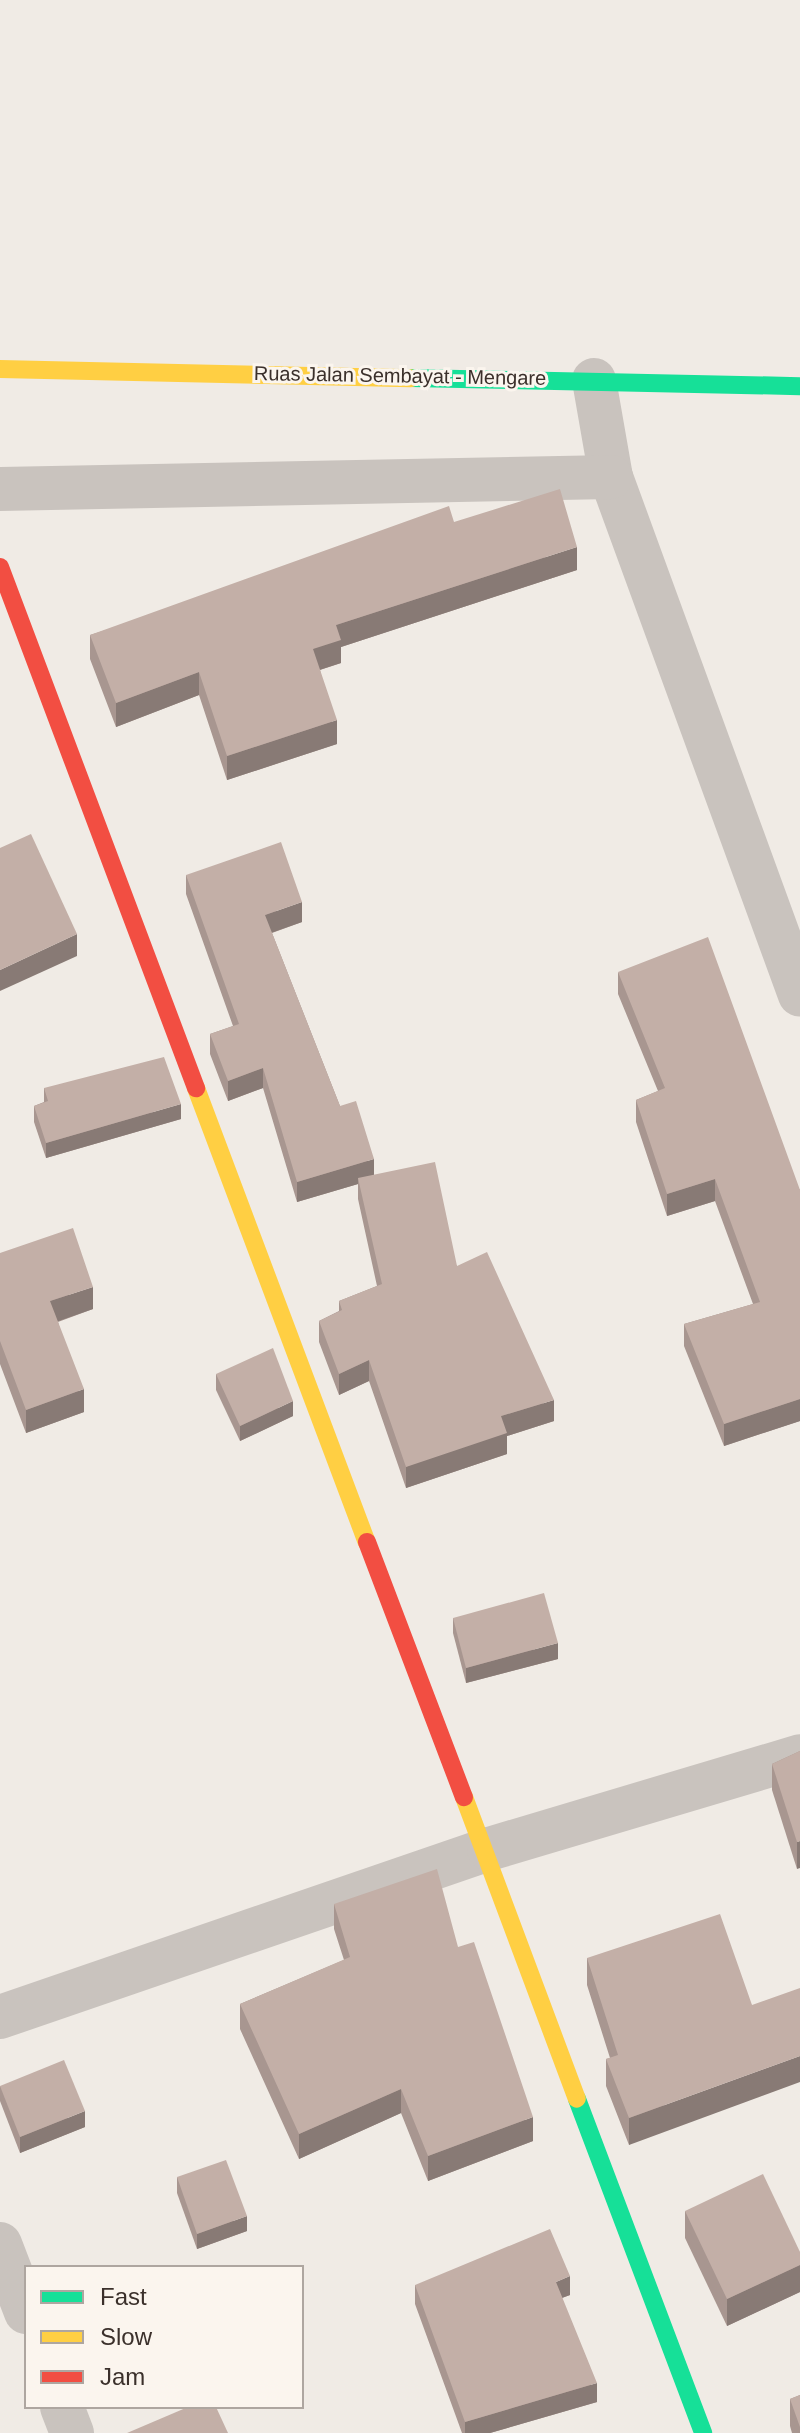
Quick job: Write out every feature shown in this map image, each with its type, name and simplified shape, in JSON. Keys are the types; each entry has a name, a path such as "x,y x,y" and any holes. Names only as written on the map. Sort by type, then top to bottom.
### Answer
{"street":[{"name":"Ruas Jalan Sembayat - Mengare","path":"0,369 796,382"},
{"path":"594,380 611,477 800,995"},
{"path":"0,489 611,477"},
{"path":"0,567 489,1849 703,2433"},
{"path":"0,2017 489,1849 800,1756"},
{"path":"0,2244 24,2307"},
{"path":"63,2409 72,2433"}],"building":[{"path":"560,489 577,547 336,625 341,640 313,649 337,720 227,756 199,672 116,703 90,635 449,506 454,522"},
{"path":"31,834 77,934 0,970 0,848"},
{"path":"281,842 302,902 265,915 340,1106 356,1101 374,1159 297,1182 263,1068 228,1081 210,1034 239,1024 186,875"},
{"path":"708,937 800,1190 800,1399 724,1424 684,1324 760,1302 715,1179 667,1194 636,1100 665,1088 618,972"},
{"path":"164,1057 181,1104 46,1143 34,1106 48,1101 44,1088"},
{"path":"435,1162 457,1266 487,1252 554,1400 501,1416 507,1433 406,1467 369,1360 339,1374 319,1321 342,1310 339,1301 382,1284 358,1178"},
{"path":"73,1228 93,1287 50,1301 84,1389 26,1410 0,1341 0,1253"},
{"path":"273,1348 293,1401 240,1426 216,1374"},
{"path":"544,1593 558,1643 466,1668 453,1618"},
{"path":"800,1751 800,1841 797,1842 772,1764"},
{"path":"437,1869 458,1947 474,1942 533,2117 428,2156 401,2089 299,2134 240,2004 350,1957 334,1904"},
{"path":"720,1914 752,2005 800,1988 800,2056 629,2118 606,2059 618,2055 587,1958"},
{"path":"64,2060 85,2111 20,2137 0,2086"},
{"path":"226,2160 247,2216 197,2234 177,2177"},
{"path":"763,2174 800,2252 800,2265 727,2299 685,2211"},
{"path":"550,2229 570,2276 556,2282 597,2383 465,2422 415,2285"},
{"path":"800,2395 800,2427 790,2399"},
{"path":"183,2409 217,2409 228,2433 127,2433"}],"traffic: fast":[{"path":"411,378 800,386"},
{"path":"577,2099 703,2433"}],"traffic: slow":[{"path":"0,369 411,378"},
{"path":"196,1088 367,1542"},
{"path":"464,1797 577,2099"}],"traffic: jam":[{"path":"0,567 196,1088"},
{"path":"367,1542 464,1797"}]}
